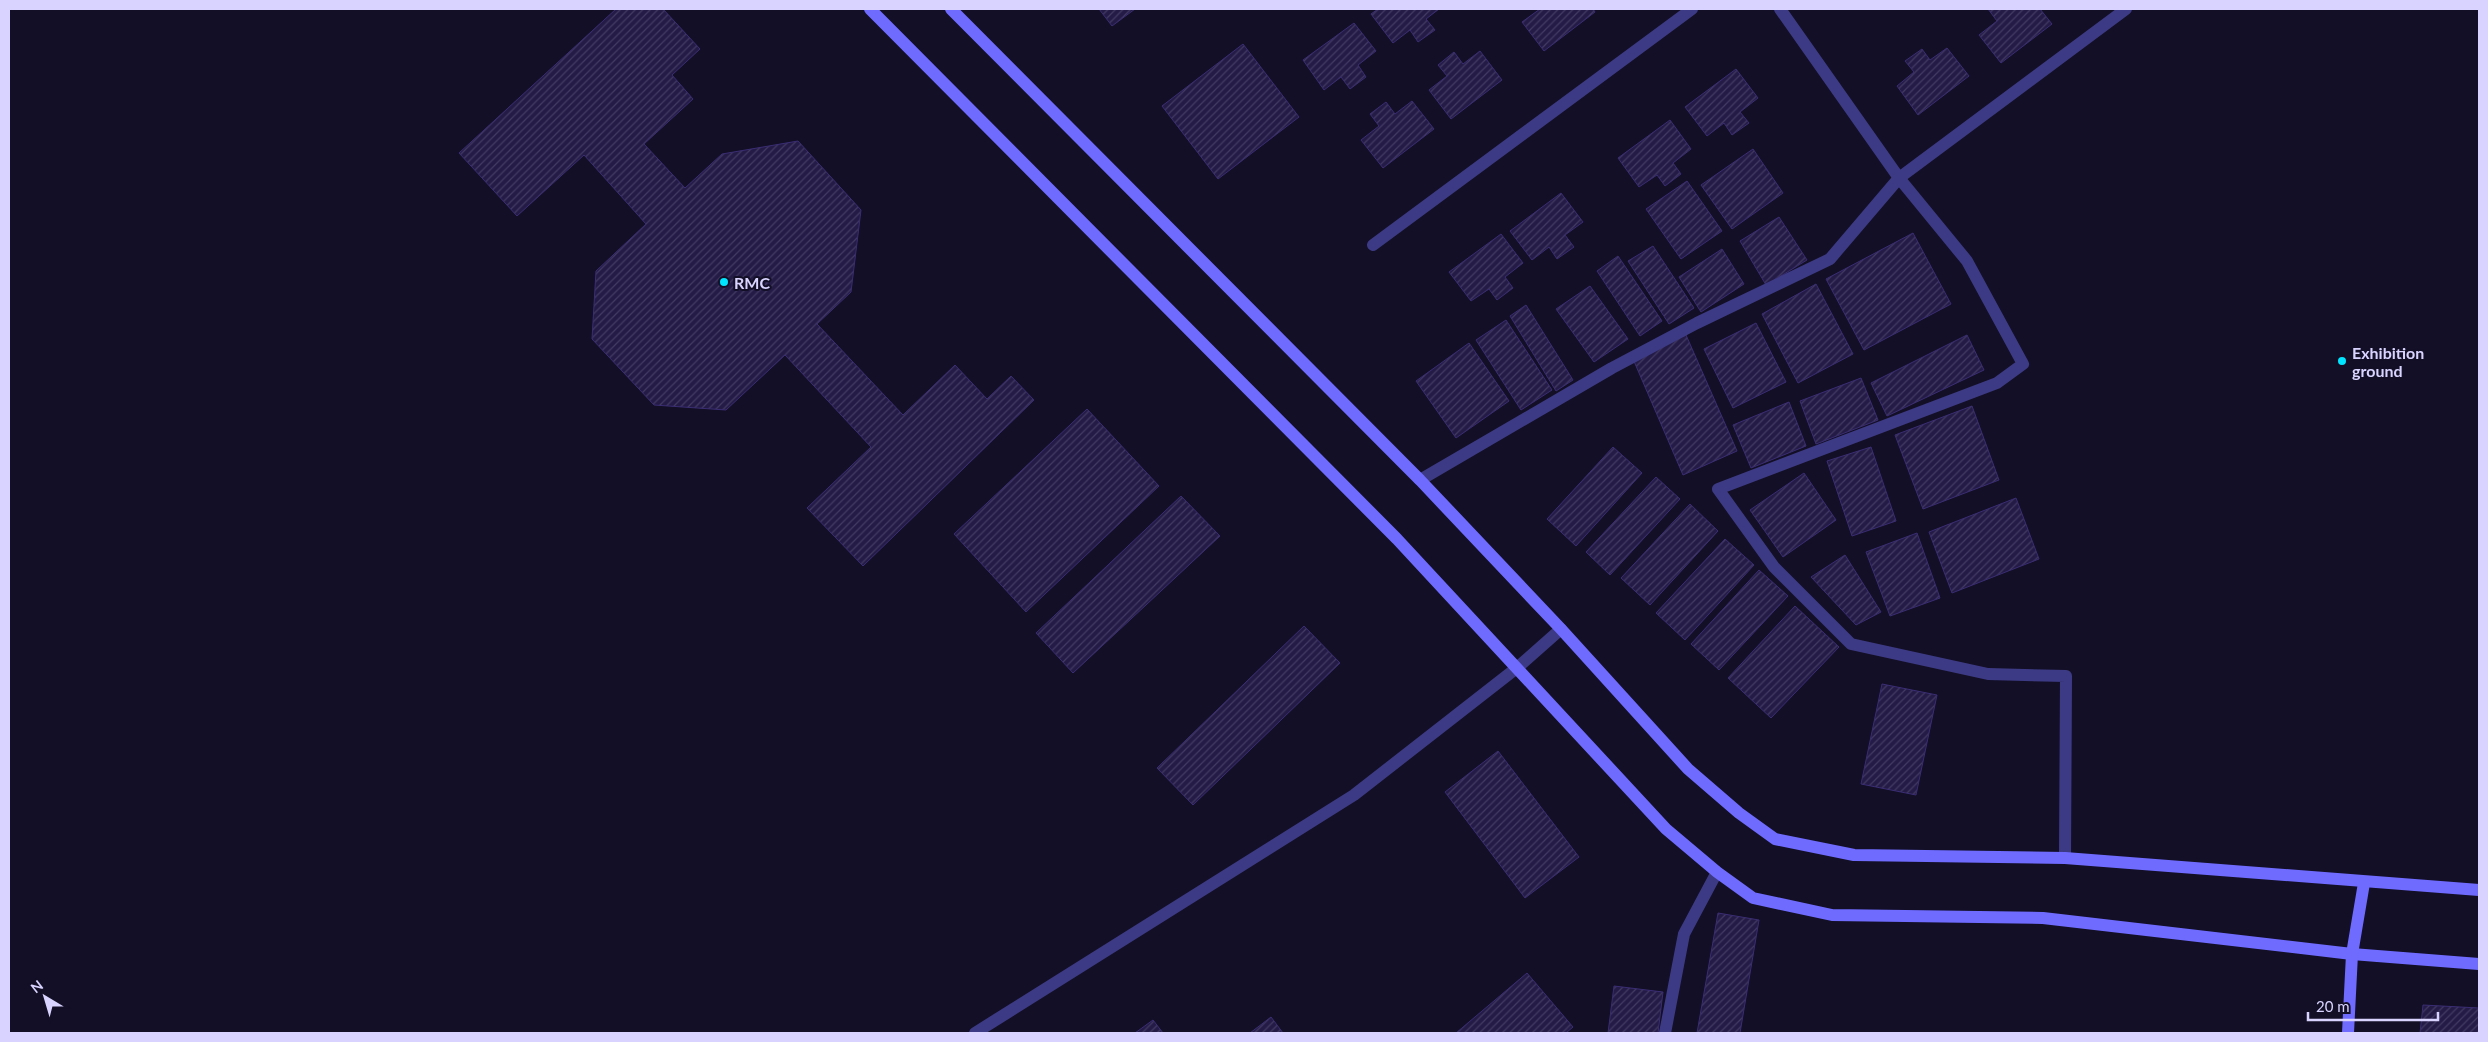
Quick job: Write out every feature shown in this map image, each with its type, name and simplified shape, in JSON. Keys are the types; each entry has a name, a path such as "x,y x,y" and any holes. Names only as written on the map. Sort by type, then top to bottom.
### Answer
{"main road":[{"path":"870,9 1398,539 1666,829 1717,872 1753,898 1832,915 2043,918 2352,954 2479,964"},
{"path":"951,9 1420,480 1561,629 1688,769 1739,813 1776,839 1854,856 2065,858 2364,883 2479,890"},
{"path":"2348,1033 2352,954 2364,883"}],"street":[{"path":"1373,245 1692,9"},
{"path":"1780,9 1900,178 1967,261 2023,364 1998,383 1718,489 1774,567 1851,644 1988,674 2066,676 2065,858"},
{"path":"1420,480 1612,368 1697,323 1830,259 1900,178 2126,9"},
{"path":"975,1033 1354,795 1518,667 1561,629"},
{"path":"1665,1033 1684,934 1717,872"}],"building":[{"name":"RMC","path":"616,9 663,9 700,49 672,75 693,99 644,144 685,188 722,154 798,141 861,210 851,292 817,324 903,415 955,365 987,399 1011,376 1034,400 863,566 807,508 871,447 785,355 726,410 654,405 592,339 596,271 646,224 584,155 517,216 459,153"},
{"path":"1099,9 1135,9 1112,26"},
{"path":"1378,9 1439,9 1426,19 1435,30 1418,42 1410,30 1393,43 1371,14"},
{"path":"1540,9 1593,9 1595,12 1544,51 1522,22"},
{"path":"1988,9 2040,9 2052,24 2001,63 1979,35 1997,21"},
{"path":"1354,23 1376,51 1358,65 1366,77 1350,89 1341,77 1324,90 1303,60"},
{"path":"1243,44 1299,117 1218,179 1162,106"},
{"path":"1947,48 1969,76 1918,115 1897,86 1914,72 1905,61 1922,49 1930,60"},
{"path":"1480,51 1502,80 1451,119 1429,90 1447,76 1438,65 1454,52 1463,64"},
{"path":"1736,69 1758,98 1740,112 1749,123 1732,135 1724,123 1707,136 1685,107"},
{"path":"1412,101 1434,129 1383,168 1361,140 1379,126 1370,114 1386,102 1395,114"},
{"path":"1670,120 1691,149 1673,163 1681,174 1665,186 1657,175 1639,187 1618,158"},
{"path":"1753,149 1783,193 1732,229 1701,185"},
{"path":"1687,181 1722,231 1681,259 1646,209"},
{"path":"1561,193 1583,222 1565,235 1574,247 1557,259 1549,247 1532,260 1510,231"},
{"path":"1779,217 1807,260 1766,285 1740,241"},
{"path":"1913,233 1951,304 1864,350 1826,279"},
{"path":"1501,234 1523,263 1505,277 1513,288 1497,300 1489,289 1471,301 1449,272"},
{"path":"1653,246 1694,308 1669,324 1628,261"},
{"path":"1722,249 1744,284 1701,312 1679,277"},
{"path":"1618,256 1662,321 1640,336 1597,271"},
{"path":"1816,284 1853,354 1798,383 1762,314"},
{"path":"1590,286 1628,339 1594,362 1556,309"},
{"path":"1526,305 1573,380 1556,391 1510,316"},
{"path":"1506,320 1552,390 1521,410 1476,340"},
{"path":"1756,323 1786,382 1733,408 1704,349"},
{"path":"1686,335 1737,451 1683,475 1633,359"},
{"path":"1967,335 1984,370 1887,416 1871,383"},
{"path":"1469,343 1509,401 1456,438 1416,381"},
{"path":"1861,378 1878,420 1816,444 1800,401"},
{"path":"1789,402 1806,446 1751,468 1733,425"},
{"path":"1972,406 1999,480 1923,509 1895,435"},
{"path":"1087,409 1159,486 1026,612 954,534"},
{"path":"1613,447 1642,473 1576,546 1547,519"},
{"path":"1871,447 1896,521 1852,536 1827,461"},
{"path":"1804,473 1836,520 1783,557 1750,510"},
{"path":"1656,477 1680,499 1610,575 1586,552"},
{"path":"1181,496 1220,536 1073,673 1036,633"},
{"path":"2016,498 2039,559 1952,593 1929,532"},
{"path":"1690,504 1718,531 1650,605 1621,578"},
{"path":"1917,533 1940,598 1890,616 1866,552"},
{"path":"1725,539 1754,565 1685,640 1656,613"},
{"path":"1845,555 1881,612 1856,625 1811,577"},
{"path":"1759,570 1788,596 1719,670 1691,644"},
{"path":"1795,606 1839,647 1771,718 1728,678"},
{"path":"1304,626 1340,663 1193,805 1157,768"},
{"path":"1882,684 1937,695 1916,795 1861,784"},
{"path":"1498,751 1579,857 1525,898 1445,792"},
{"path":"1718,913 1759,920 1740,1033 1697,1033"},
{"path":"1527,973 1573,1027 1566,1033 1456,1033"},
{"path":"1614,986 1663,992 1658,1033 1608,1033"},
{"path":"2423,1005 2479,1008 2479,1033 2420,1033"},
{"path":"1271,1017 1283,1033 1250,1033"},
{"path":"1153,1020 1163,1033 1135,1033"}],"place":[{"name":"RMC","path":"724,282"},
{"name":"Exhibition ground","path":"2342,361"}]}
